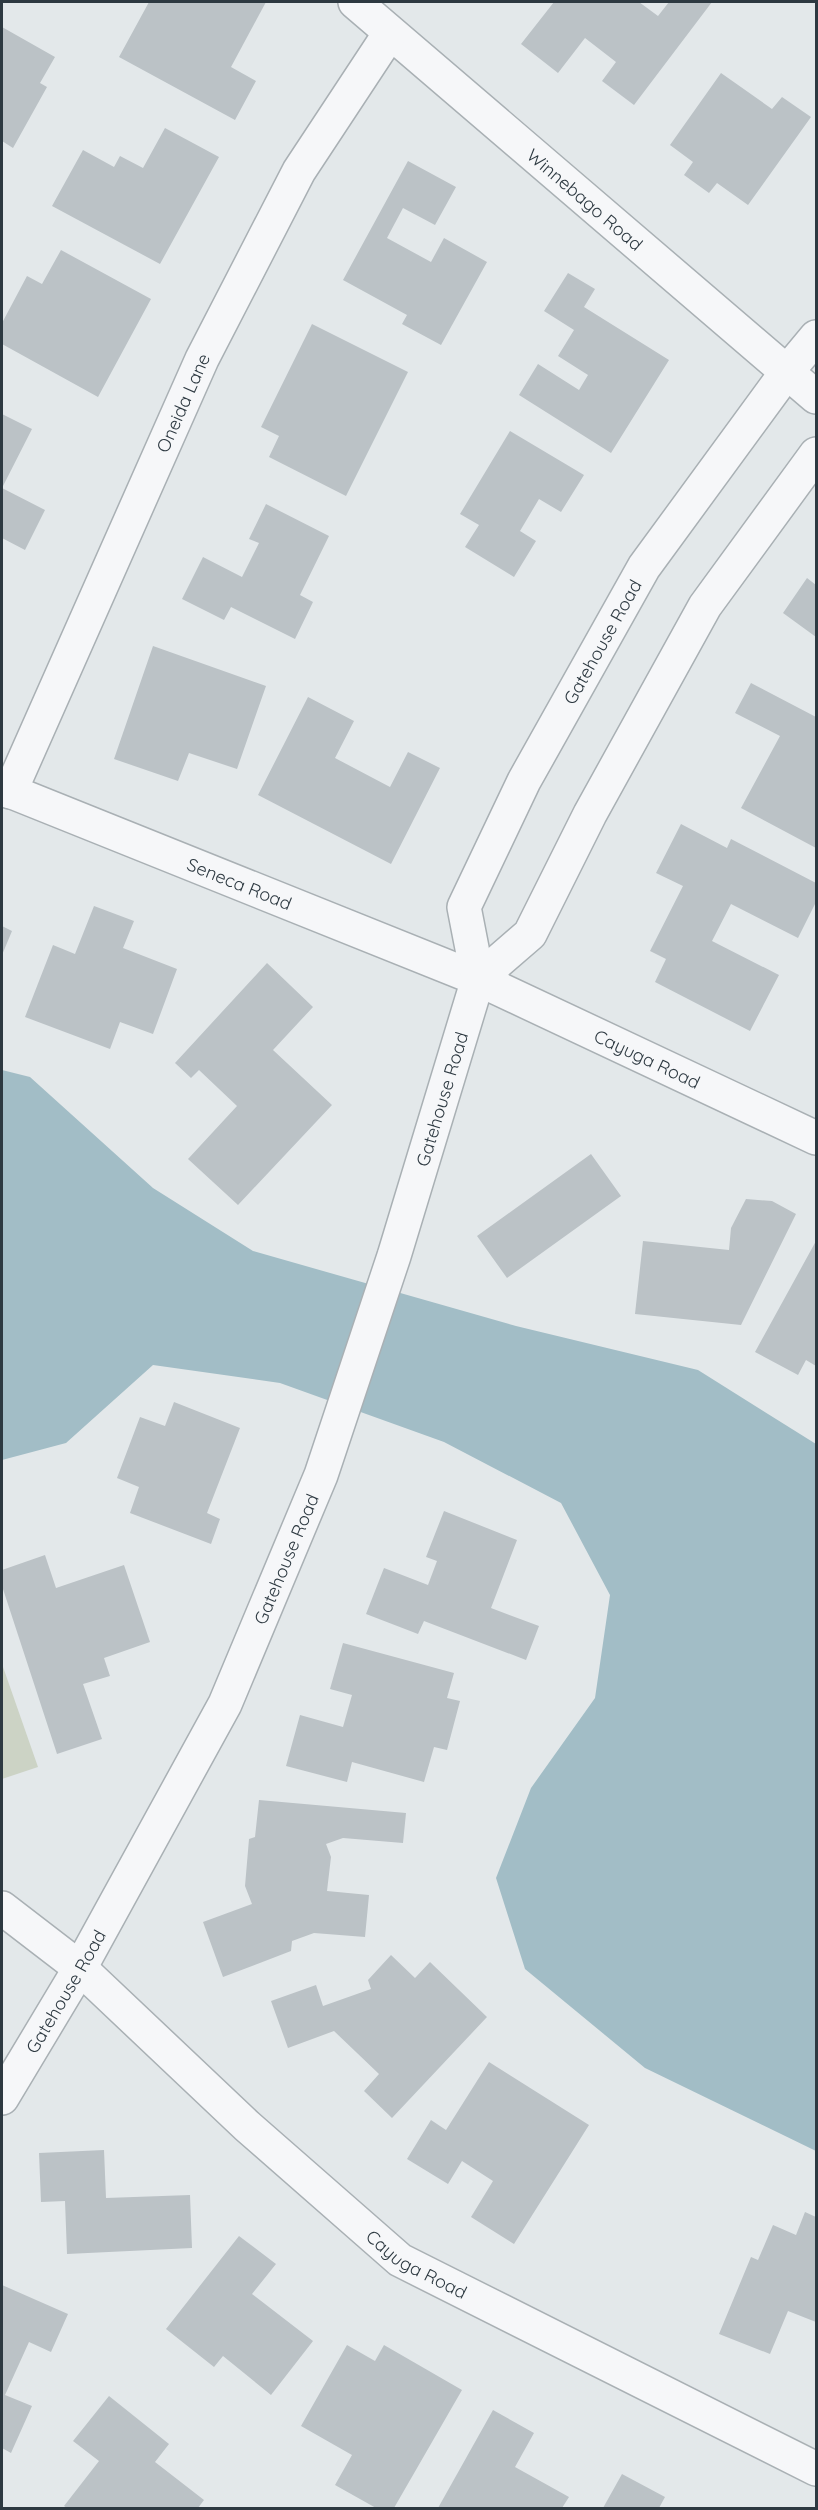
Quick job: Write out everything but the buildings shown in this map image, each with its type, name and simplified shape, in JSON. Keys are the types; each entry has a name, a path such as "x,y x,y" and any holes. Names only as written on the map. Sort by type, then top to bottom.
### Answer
{"street":[{"name":"Winnebago Road","path":"355,2 816,397"},
{"name":"Oneida Lane","path":"6,790 202,359 299,171 390,33"},
{"name":"Gatehouse Road","path":"2,2098 80,1968 225,1704 321,1475 394,1256 478,979 464,907 524,782 644,567 786,373 816,337"},
{"path":"478,979 530,934 590,814 705,606 816,454"},
{"name":"Seneca Road","path":"6,790 478,979"},
{"name":"Cayuga Road","path":"478,979 816,1138"},
{"path":"2,1908 80,1968"},
{"name":"Cayuga Road","path":"80,1968 247,2126 400,2260 816,2469"}],"shaded area":[{"path":"2,1664 38,1767 2,1779"}],"water":[{"path":"2,1070 30,1077 153,1188 253,1251 516,1326 698,1370 816,1444 816,2151 645,2068 525,1969 496,1878 531,1788 595,1698 610,1595 561,1503 444,1442 280,1383 153,1365 66,1443 2,1460"}]}
